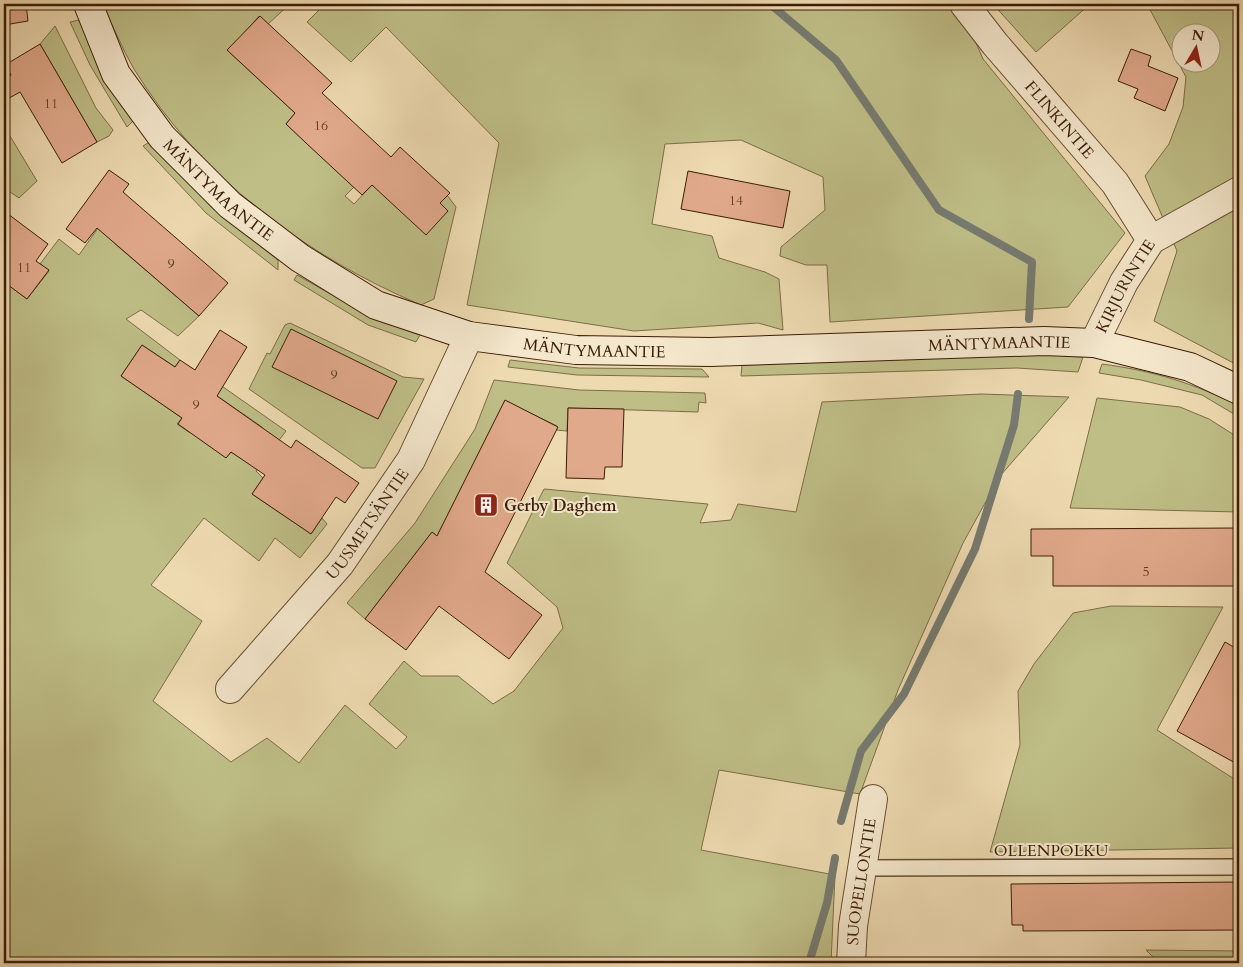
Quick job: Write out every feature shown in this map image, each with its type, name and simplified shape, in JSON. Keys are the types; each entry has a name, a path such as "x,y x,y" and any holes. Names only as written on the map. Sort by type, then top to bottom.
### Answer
{"street":[{"name":"MÄNTYMAANTIE","path":"88,4 116,74 162,137 230,206 300,258 376,305 470,336 576,350 710,352 1044,341 1094,343 1190,367 1239,390"},
{"name":"FLINKINTIE","path":"964,4 995,44 1115,182 1151,240"},
{"name":"KIRJURINTIE","path":"1094,343 1124,282 1151,240 1239,191"},
{"name":"UUSMETSÄNTIE","path":"230,689 340,564 398,480 411,460 470,336"},
{"name":"SUOPELLONTIE","path":"851,963 853,926 873,799"}],"lane":[{"name":"OLLENPOLKU","path":"862,868 1239,867"}],"shaded area":[{"path":"102,4 290,4 268,24 259,16 228,51 295,113 286,124 354,187 345,196 354,204 372,185 448,211 440,203 447,195 456,207 434,299 421,305 378,285 336,262 296,237 223,178 191,145 161,108 134,69"},
{"path":"325,4 959,4 983,59 1125,233 1068,307 830,322 827,265 806,265 780,256 781,247 825,210 823,177 741,140 665,144 652,224 712,236 719,258 765,272 779,279 783,330 758,323 634,331 467,305 499,143 386,27 351,62 307,22"},
{"path":"993,4 1090,4 1036,52"},
{"path":"1147,4 1239,4 1239,366 1154,321 1177,251 1145,176 1169,144 1183,107 1186,77 1183,72 1220,72 1220,22 1170,22 1170,47"},
{"path":"79,20 107,78 133,114 133,121 127,127 90,65 70,22"},
{"path":"55,26 96,108 113,130 109,136 97,142 40,44"},
{"path":"4,126 37,181 19,198 4,188"},
{"path":"148,143 158,145 211,207 278,260 278,270 206,213 143,146"},
{"path":"122,194 143,210 114,243 199,316 178,336 141,310 126,319 180,360 175,367 142,345 121,376 182,418 177,424 190,433 195,427 226,458 231,452 241,458 262,427 210,391 216,382 286,431 256,471 263,478 252,494 311,534 322,518 327,524 300,558 275,538 259,561 204,518 151,585 202,621 153,701 231,762 267,738 299,763 345,705 396,749 407,737 369,704 404,661 421,676 458,676 493,704 514,691 563,628 557,607 507,563 544,489 708,504 700,523 731,520 738,504 796,512 822,402 981,394 1069,397 1000,476 963,543 898,690 860,794 719,770 701,850 835,875 831,963 4,963 4,282 27,299 49,271 40,264 59,239 79,255"},
{"path":"297,275 373,318 420,335 416,342 368,325 294,280"},
{"path":"290,323 403,377 424,379 375,468 362,468 249,389 267,353 270,354 285,325"},
{"path":"1019,353 1083,357 1078,372 1017,368 741,376 742,365"},
{"path":"510,360 579,368 702,369 709,377 577,375 508,367"},
{"path":"1102,364 1139,370 1189,384 1239,406 1239,417 1202,395 1141,380 1099,373"},
{"path":"494,380 579,390 705,393 706,403 699,402 698,412 568,408 567,431 556,430 557,426 505,401 437,536 432,532 365,619 347,603 415,523 475,429"},
{"path":"1097,398 1180,407 1209,419 1239,438 1239,512 1070,508"},
{"path":"1111,606 1223,607 1157,730 1239,782 1239,848 990,852 1020,745 1018,691 1034,664 1073,613"},
{"path":"1146,950 1239,951 1239,963 1159,963"}],"building":[{"path":"4,4 26,4 28,21 4,25"},
{"path":"260,16 332,83 322,93 391,157 400,147 450,193 440,203 448,211 426,235 372,185 362,195 306,143 286,124 295,113 227,50"},
{"path":"40,44 97,142 62,163 20,92 4,101 4,80 11,75 5,65"},
{"path":"1131,49 1151,56 1148,66 1178,78 1165,111 1134,98 1138,89 1118,81"},
{"path":"109,170 129,184 123,192 228,283 199,316 97,228 85,243 66,229"},
{"path":"688,171 790,191 783,228 681,209"},
{"path":"4,211 48,244 36,261 49,270 27,299 4,282"},
{"path":"291,329 397,381 378,419 272,367"},
{"path":"220,330 247,347 217,396 291,448 296,440 359,483 345,503 336,497 311,534 252,494 265,475 231,452 226,458 178,424 182,418 121,376 142,345 175,367 180,360 195,370"},
{"name":"Gerby Daghem","path":"505,400 558,427 485,572 542,615 509,659 439,606 406,650 365,619 432,532 437,536"},
{"path":"568,408 624,409 622,467 605,467 604,479 566,478"},
{"path":"1239,528 1239,586 1053,586 1053,556 1031,556 1031,529"},
{"path":"1225,642 1239,650 1239,765 1177,731"},
{"path":"1239,882 1239,930 1023,931 1023,925 1012,925 1011,884"}],"waterway":[{"path":"770,4 836,60 939,210 1032,262 1029,319"},
{"path":"841,821 861,751 904,694 975,549 1014,425 1018,394"},
{"path":"809,963 827,903 835,858"}],"place":[{"name":"Gerby Daghem","path":"486,505"}]}
